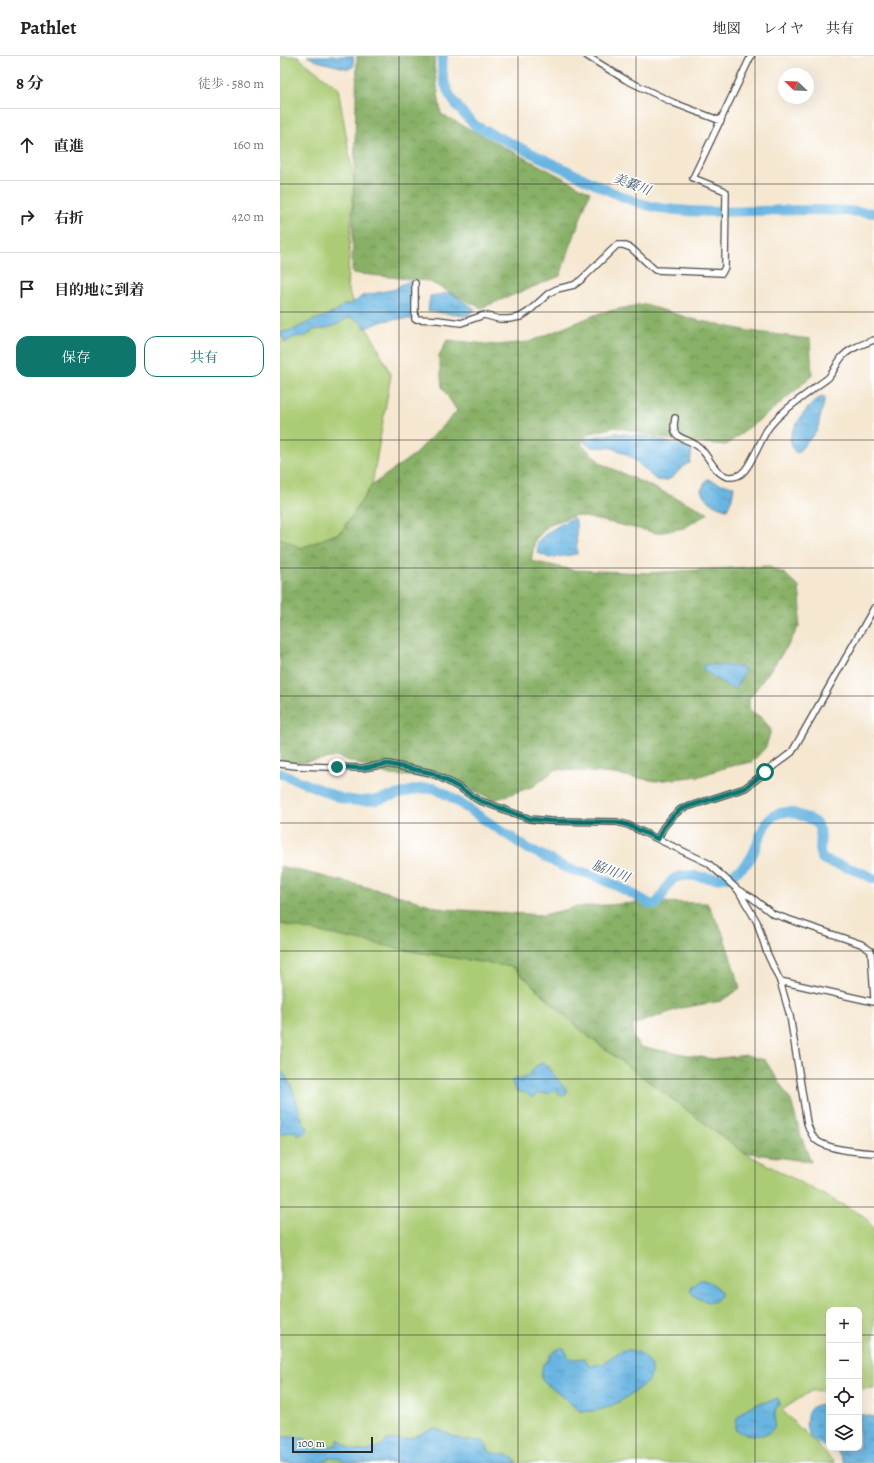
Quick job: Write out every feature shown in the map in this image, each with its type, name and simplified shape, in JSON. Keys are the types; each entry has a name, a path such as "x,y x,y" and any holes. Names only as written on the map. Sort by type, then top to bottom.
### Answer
{"street":[{"path":"587,56 626,80 674,103 721,121"},
{"path":"415,283 415,319 461,323 484,315 499,319 520,317 528,312 549,293 574,284 580,280 617,245 623,245 631,248 655,270 722,273 725,266 726,192 693,178 751,56"},
{"path":"675,418 673,428 674,433 680,438 696,445 704,451 716,469 723,474 728,477 737,476 744,472 774,420 829,377 842,357 858,346 874,340"},
{"path":"658,839 663,828 681,809 745,788 792,752 874,608"},
{"path":"280,764 296,766 362,768 388,764 432,773 460,788 478,800 530,819 550,821 617,822 628,825 698,858 738,890 751,897 773,914 861,944 871,951 874,998"},
{"path":"738,890 757,922 767,953 780,981 790,1016 807,1123 810,1132 816,1140 830,1147 874,1153"},
{"path":"780,981 874,1002"}],"green space":[{"path":"280,56 299,56 300,59 338,88 354,181 347,287 356,311 375,342 391,375 372,485 341,532 301,549 280,538"},
{"path":"357,56 436,56 434,65 441,114 590,192 560,276 481,308 428,281 352,273"},
{"path":"643,304 692,319 749,331 810,339 812,376 771,411 726,445 672,440 615,427 588,434 581,444 602,464 709,513 684,528 657,533 576,515 550,524 535,540 531,561 574,570 647,573 767,566 785,574 799,587 801,609 799,626 787,647 749,699 749,709 763,719 771,730 766,747 752,762 727,767 700,776 656,781 614,774 556,769 534,786 494,800 447,778 390,775 338,757 296,763 280,761 280,538 301,548 341,532 372,485 415,454 457,411 442,387 439,356 447,340 496,345 529,342 600,313"},
{"path":"280,866 387,892 444,909 543,915 577,907 649,902 707,903 722,931 740,988 721,1001 681,1008 633,1025 633,1037 640,1047 713,1059 746,1055 765,1060 791,1101 801,1136 811,1162 743,1152 585,1034 513,967 416,952 280,924"},
{"path":"280,923 416,952 513,967 585,1034 743,1152 864,1216 874,1229 874,1388 862,1389 862,1307 826,1307 826,1390 811,1391 782,1410 835,1463 280,1463"}],"water":[{"path":"307,56 353,56 354,66 349,69 317,61"},
{"path":"411,281 413,282 413,319 383,321 366,328 364,327 363,323 352,318 347,318 331,327 313,330 307,336 294,337 285,343 281,332 293,330 311,321 336,312 343,305 351,304 352,301 355,302 362,296 396,289 400,285"},
{"path":"451,293 475,309 474,311 466,316 428,311 430,296"},
{"path":"823,397 825,398 817,431 797,453 794,451 791,442 793,431 809,407"},
{"path":"616,433 649,437 690,448 692,450 690,463 682,467 673,477 663,481 656,480 637,462 627,455 611,448 592,447 585,443 585,440 588,438"},
{"path":"707,479 721,484 734,486 732,498 727,509 719,507 711,502 703,494 701,490"},
{"path":"572,518 576,521 577,554 550,558 538,553 538,544 540,539 548,532"},
{"path":"706,664 743,667 745,670 735,689 729,687 703,670 703,666"},
{"path":"544,1063 567,1091 565,1095 562,1096 554,1089 550,1093 537,1094 531,1098 526,1093 516,1091 512,1080 516,1077 525,1077 537,1065"},
{"path":"280,1071 284,1074 291,1085 304,1125 308,1127 304,1133 300,1135 297,1135 293,1131 280,1135"},
{"path":"700,1280 714,1285 721,1292 721,1296 713,1302 705,1301 696,1297 691,1292 691,1287"},
{"path":"560,1348 564,1348 569,1358 584,1358 589,1366 603,1364 620,1352 632,1350 642,1354 649,1362 651,1367 650,1378 645,1384 626,1398 612,1406 597,1410 580,1411 544,1382 541,1377 543,1364 548,1360 551,1354"},
{"path":"778,1398 779,1405 776,1408 775,1413 775,1425 771,1431 767,1434 756,1435 736,1431 737,1419 744,1410 760,1403 769,1402"},
{"path":"826,1404 826,1447 821,1445 810,1436 806,1422 810,1409"},
{"path":"862,1415 874,1417 874,1463 844,1463 837,1451 862,1451"},
{"path":"436,1429 463,1440 484,1441 489,1451 492,1453 505,1454 513,1458 517,1463 347,1463 331,1457 320,1463 280,1463 280,1436 303,1438 311,1443 316,1449 332,1446 338,1443 338,1439 351,1448 366,1451 381,1446 386,1440 409,1439"}],"waterway":[{"name":"美嚢川","path":"443,56 443,77 450,95 461,111 476,126 605,189 632,200 646,205 672,210 721,212 816,210 874,213"},
{"name":"脇川川","path":"280,773 343,799 358,801 377,800 418,789 434,788 449,796 530,850 566,868 586,873 603,880 650,904 655,905 669,883 675,878 689,876 718,879 725,878 737,872 750,859 768,821 779,813 784,812 791,812 800,815 812,820 817,825 820,831 820,850 823,859 874,879"}],"route":[{"path":"337,767 362,768 388,764 432,773 460,788 478,800 530,819 550,821 617,822 628,825 658,839 663,828 681,809 745,788 765,772"}]}
